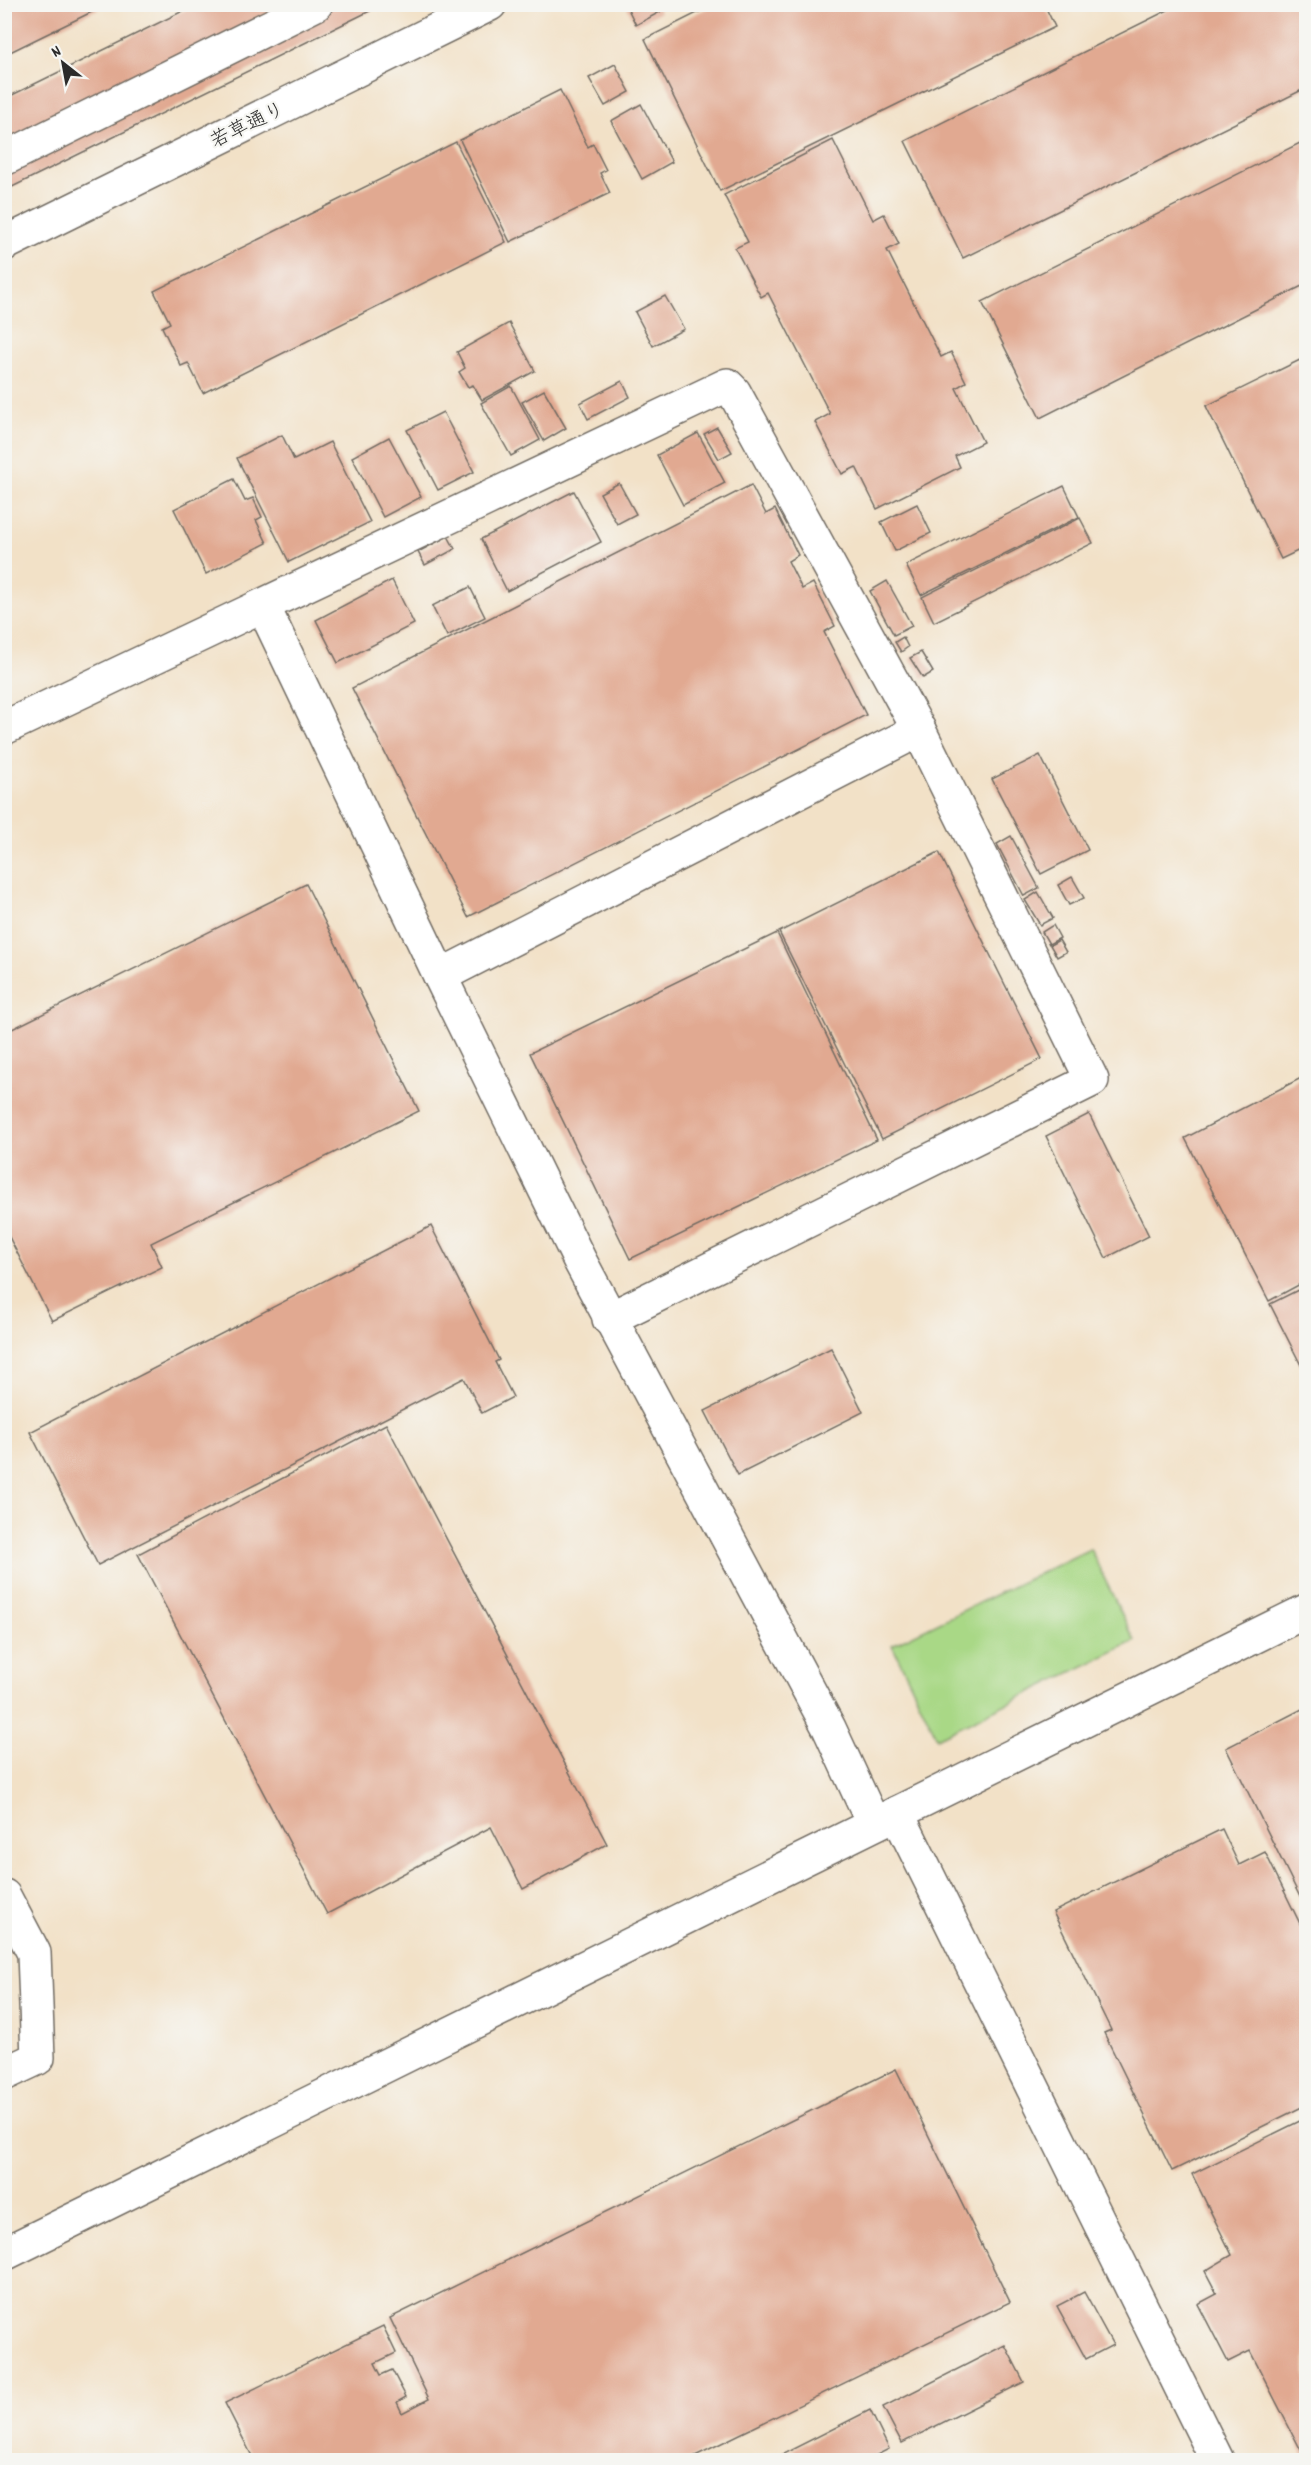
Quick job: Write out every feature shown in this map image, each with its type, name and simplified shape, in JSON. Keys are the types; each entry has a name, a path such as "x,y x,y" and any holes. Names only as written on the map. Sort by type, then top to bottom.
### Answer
{"street":[{"path":"4,159 316,4"},
{"name":"若草通り","path":"4,244 490,4"},
{"path":"4,728 727,385 734,392 919,729 1092,1080 609,1319"},
{"path":"263,606 440,976 609,1319 829,1728 885,1818 1218,2460"},
{"path":"440,976 919,729"},
{"path":"4,2254 1306,1611"},
{"path":"4,1896 34,1953 38,2058 4,2074"}],"green space":[{"path":"1090,1549 1135,1641 937,1738 892,1645"}],"building":[{"path":"4,4 108,4 4,55"},
{"path":"197,4 384,4 4,191 4,99"},
{"path":"631,4 656,4 660,12 636,25 627,7"},
{"path":"715,4 1044,4 1055,27 720,191 645,39"},
{"path":"1180,4 1306,4 1306,88 963,258 905,141"},
{"path":"615,64 630,92 605,106 589,78"},
{"path":"560,90 588,147 593,144 606,170 600,173 610,193 510,242 460,140"},
{"path":"641,104 672,162 642,179 611,121"},
{"path":"833,140 873,220 884,214 899,244 887,250 941,357 951,352 966,382 956,388 983,442 955,456 960,467 877,509 856,467 842,474 815,422 830,414 768,293 761,297 735,248 748,242 724,195"},
{"path":"1306,140 1306,284 1040,418 982,302"},
{"path":"456,142 506,242 203,393 188,363 181,366 162,327 170,323 154,291"},
{"path":"665,296 684,329 653,346 635,312"},
{"path":"509,323 535,371 482,400 473,385 468,387 459,372 465,368 457,352"},
{"path":"1306,357 1306,547 1281,559 1206,406"},
{"path":"622,381 630,397 588,419 580,403"},
{"path":"511,386 540,440 511,456 481,403"},
{"path":"544,390 566,428 544,441 522,402"},
{"path":"443,412 474,472 438,490 407,430"},
{"path":"717,427 732,452 719,459 704,434"},
{"path":"698,433 725,483 683,505 657,455"},
{"path":"282,435 294,460 330,442 370,522 289,562 237,458"},
{"path":"389,437 421,497 383,517 352,457"},
{"path":"234,479 245,501 253,498 262,517 256,520 267,543 206,574 174,509"},
{"path":"619,483 636,514 617,524 600,493"},
{"path":"751,485 766,514 775,509 798,555 788,561 802,589 813,583 835,626 824,632 866,715 468,917 352,688"},
{"path":"1064,486 1079,517 921,595 906,565"},
{"path":"574,491 601,542 507,591 481,539"},
{"path":"917,504 931,533 895,551 881,522"},
{"path":"1080,518 1093,543 934,622 922,597"},
{"path":"448,536 455,549 425,565 418,552"},
{"path":"392,580 414,624 338,663 316,620"},
{"path":"887,581 912,626 894,635 870,591"},
{"path":"470,587 485,617 447,636 432,606"},
{"path":"903,637 908,647 901,652 895,642"},
{"path":"921,652 933,672 923,678 910,658"},
{"path":"1040,755 1088,850 1041,874 992,779"},
{"path":"1011,836 1039,888 1024,896 997,844"},
{"path":"939,852 1042,1059 882,1139 779,932"},
{"path":"1072,877 1084,898 1069,905 1058,885"},
{"path":"306,884 419,1111 151,1243 162,1267 52,1321 4,1227 4,1033"},
{"path":"1038,892 1053,918 1040,925 1025,900"},
{"path":"1053,925 1060,938 1049,944 1042,932"},
{"path":"777,933 877,1140 630,1259 530,1053"},
{"path":"1059,940 1066,952 1057,957 1050,945"},
{"path":"1305,1076 1306,1281 1269,1301 1185,1138"},
{"path":"1089,1114 1149,1236 1106,1258 1046,1136"},
{"path":"431,1226 499,1360 495,1362 513,1397 482,1413 464,1378 98,1565 30,1432"},
{"path":"1306,1286 1306,1375 1270,1304"},
{"path":"831,1348 863,1412 738,1475 705,1411"},
{"path":"386,1424 607,1844 523,1889 491,1827 327,1914 138,1554"},
{"path":"1306,1707 1306,1909 1226,1748"},
{"path":"1222,1829 1239,1865 1265,1852 1306,1936 1306,2105 1172,2171 1104,2033 1111,2030 1053,1912"},
{"path":"896,2069 1010,2302 687,2460 254,2460 225,2403 383,2326 396,2353 375,2363 381,2375 392,2370 406,2397 397,2402 402,2413 429,2399 390,2318"},
{"path":"1306,2118 1306,2460 1250,2351 1228,2362 1198,2304 1217,2294 1205,2271 1232,2255 1192,2174"},
{"path":"1084,2292 1113,2345 1086,2359 1057,2306"},
{"path":"1005,2345 1024,2382 902,2443 883,2407"},
{"path":"870,2410 889,2449 867,2460 786,2460 783,2454"}]}
